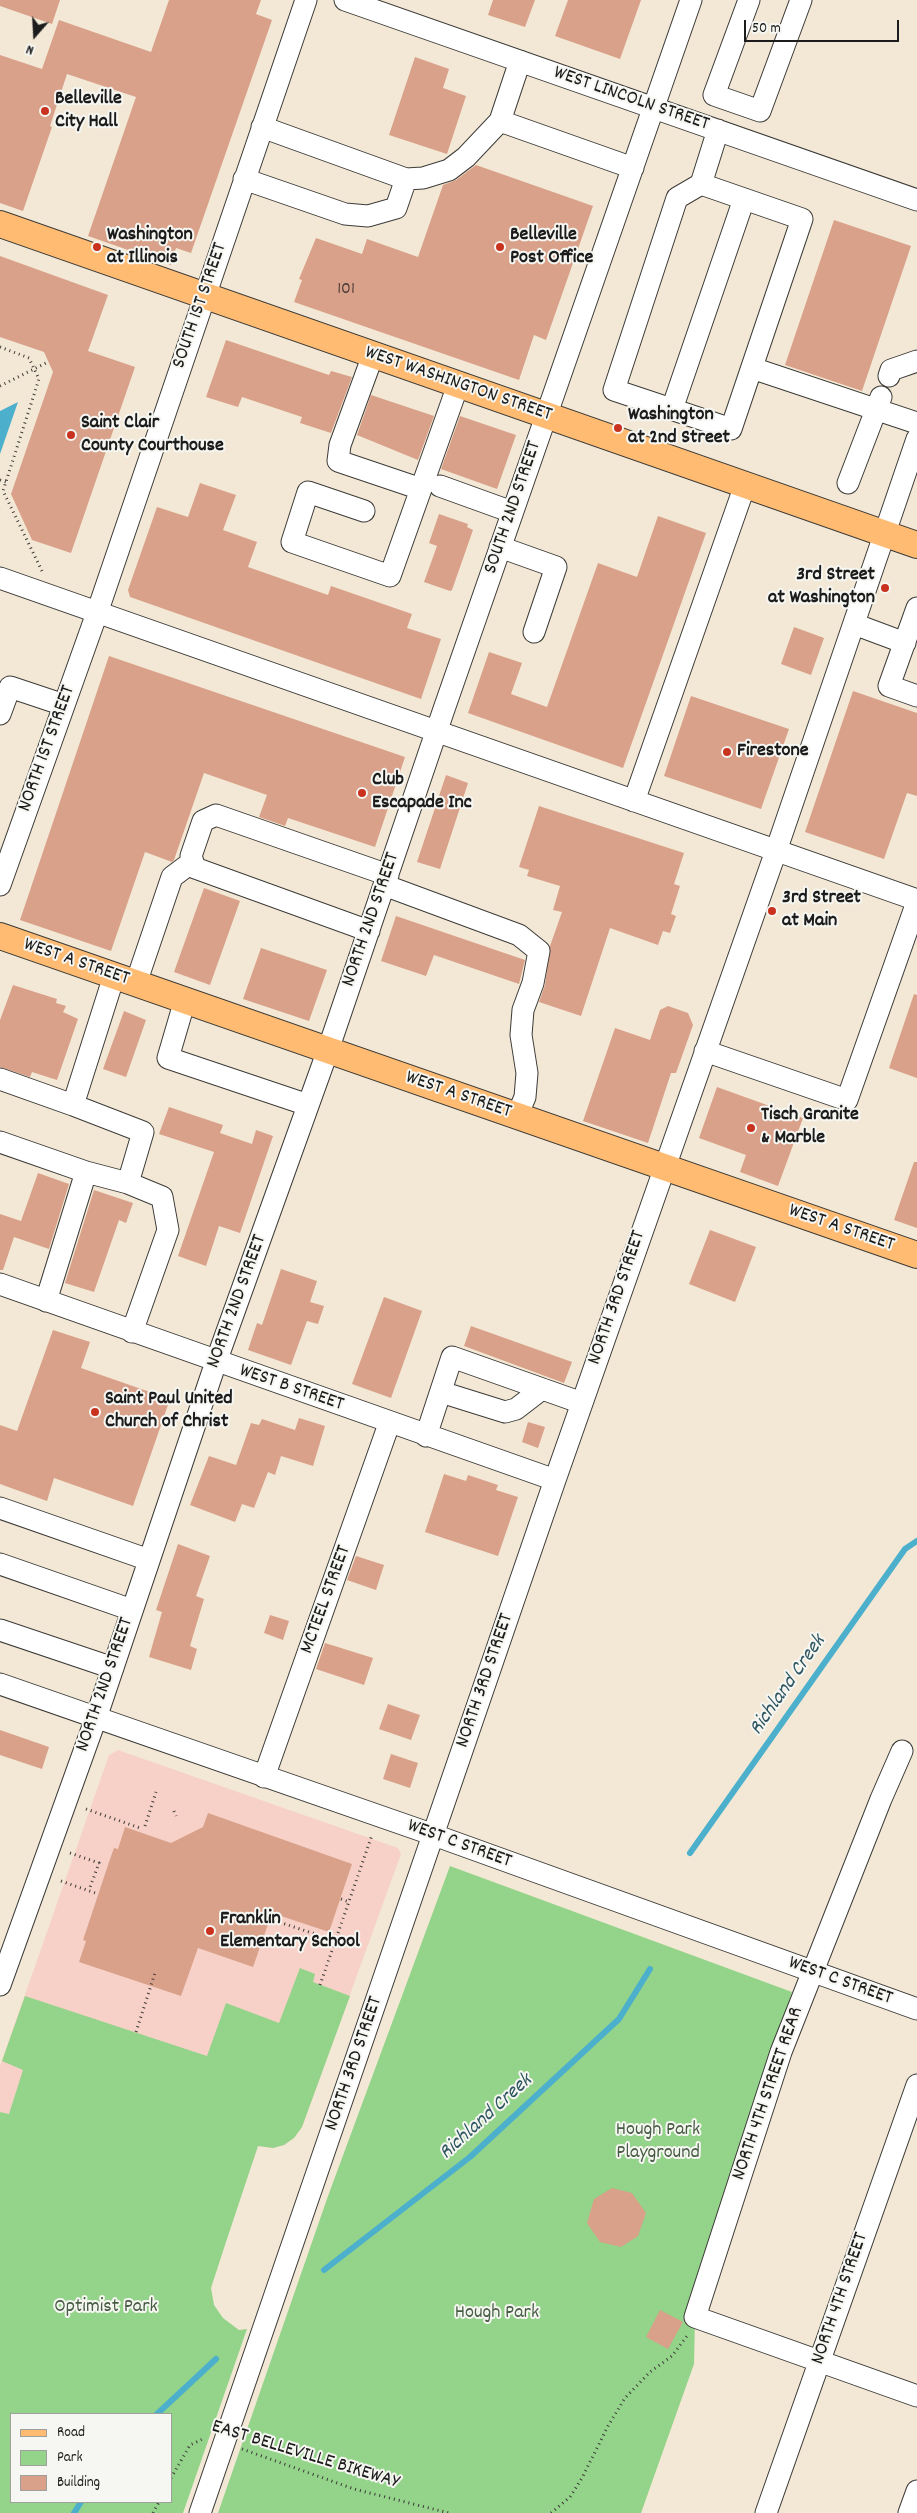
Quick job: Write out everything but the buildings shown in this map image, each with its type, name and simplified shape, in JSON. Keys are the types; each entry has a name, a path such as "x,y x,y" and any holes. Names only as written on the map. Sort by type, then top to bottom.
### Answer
{"main road":[{"name":"WEST WASHINGTON STREET","path":"0,224 917,545"},
{"name":"WEST A STREET","path":"0,936 917,1255"}],"street":[{"name":"SOUTH 1ST STREET","path":"97,613 306,0"},
{"name":"WEST LINCOLN STREET","path":"345,0 917,200"},
{"name":"SOUTH 2ND STREET","path":"436,732 691,0"},
{"path":"749,0 714,95 760,111 801,0"},
{"path":"262,126 406,179 423,178 449,170 466,157 500,122 520,61"},
{"path":"701,184 802,219 731,429 614,390 677,198 701,184 736,103"},
{"path":"500,122 633,168"},
{"path":"244,178 345,214 368,216 396,208 406,179"},
{"path":"672,409 744,200"},
{"path":"373,355 340,446 338,460 512,512"},
{"path":"889,376 891,370 917,361"},
{"path":"752,368 879,403 917,423"},
{"path":"364,511 308,492 292,542 390,576 431,488 458,385"},
{"path":"848,484 879,403"},
{"name":"NORTH 3RD STREET","path":"200,2513 555,1480 776,850 884,534 911,477 917,439"},
{"path":"634,801 745,485"},
{"path":"500,547 556,567 534,632"},
{"path":"0,578 917,901 846,1100 705,1051"},
{"path":"917,608 889,686 917,696"},
{"name":"NORTH 1ST STREET","path":"0,885 97,613"},
{"path":"854,624 905,642"},
{"path":"0,714 10,687 64,705"},
{"name":"NORTH 2ND STREET","path":"0,1985 96,1718 216,1362 328,1050 436,732"},
{"path":"368,931 195,868 191,856 202,821 216,815 386,880 519,935 539,951 533,983 523,1010 521,1035 527,1072 525,1097 517,1116"},
{"path":"74,1105 125,979 172,877 176,872 192,862"},
{"path":"185,1000 168,1058 308,1105"},
{"path":"0,1080 74,1105 143,1132 128,1183"},
{"path":"0,1142 86,1172 128,1183 162,1197 168,1230 132,1332"},
{"path":"46,1301 86,1172"},
{"name":"WEST B STREET","path":"0,1284 389,1424 555,1480"},
{"path":"426,1436 452,1357 582,1403"},
{"path":"440,1392 505,1412 516,1409 542,1389"},
{"name":"MCTEEL STREET","path":"264,1777 389,1424"},
{"path":"0,1508 149,1560"},
{"path":"0,1564 132,1610"},
{"path":"0,1630 112,1668"},
{"name":"WEST C STREET","path":"0,1684 434,1835 917,2009"},
{"name":"NORTH 4TH STREET REAR","path":"695,2317 781,2052 874,1817 902,1752"},
{"name":"NORTH 4TH STREET","path":"766,2513 917,2085"},
{"path":"695,2317 917,2396"},
{"path":"909,2513 917,2491"}],"path":[{"path":"0,347 30,358 39,379 3,491 42,571"},
{"path":"0,386 48,362"},
{"path":"0,480 6,482"},
{"path":"144,1826 156,1792"},
{"path":"86,1809 140,1828"},
{"path":"174,1811 176,1816"},
{"path":"320,1985 373,1834"},
{"path":"70,1853 99,1863 89,1890"},
{"path":"61,1881 98,1894"},
{"path":"341,1899 349,1902"},
{"path":"270,1918 336,1941"},
{"path":"136,2032 155,1974"},
{"path":"551,2513 570,2497 625,2398 644,2378 680,2347 695,2317"},
{"name":"EAST BELLEVILLE BIKEWAY","path":"172,2476 184,2454 196,2441 206,2437 354,2489 449,2513"}],"shaded area":[{"name":"Franklin Elementary School","path":"118,1750 398,1848 401,1854 302,2127 294,2138 284,2145 273,2148 258,2146 253,2162 98,2142 0,2112 0,2066 109,1755"}],"green space":[{"name":"Hough Park","path":"450,1866 792,1992 695,2317 694,2364 641,2513 218,2513 328,2196"},
{"name":"Optimist Park","path":"300,1968 315,1974 313,1982 350,1996 302,2127 294,2138 284,2145 273,2148 258,2146 211,2288 214,2305 223,2318 239,2330 247,2329 183,2513 0,2513 0,2112 9,2114 23,2070 2,2061 25,1996 207,2056 226,2003 279,2023"}],"water":[{"path":"18,402 0,454 0,411"}],"waterway":[{"name":"Richland Creek","path":"690,1853 905,1549 917,1541"},
{"name":"Richland Creek","path":"324,2270 470,2157 619,2019 650,1969"},
{"name":"Richland Creek","path":"158,2413 216,2359"},
{"name":"Richland Creek","path":"74,2513 80,2503"}],"place":[{"name":"Belleville City Hall","path":"45,111"},
{"name":"Washington at Illinois","path":"97,247"},
{"name":"Belleville Post Office","path":"500,247"},
{"name":"Washington at 2nd Street","path":"618,428"},
{"name":"Saint Clair County Courthouse","path":"71,435"},
{"name":"3rd Street at Washington","path":"885,588"},
{"name":"Firestone","path":"727,752"},
{"name":"Club Escapade Inc","path":"362,793"},
{"name":"3rd Street at Main","path":"772,911"},
{"name":"Tisch Granite & Marble","path":"751,1128"},
{"name":"Saint Paul United Church of Christ","path":"95,1412"},
{"name":"Franklin Elementary School","path":"210,1931"}],"park label":[{"name":"Hough Park Playground","path":"658,2142"}]}
